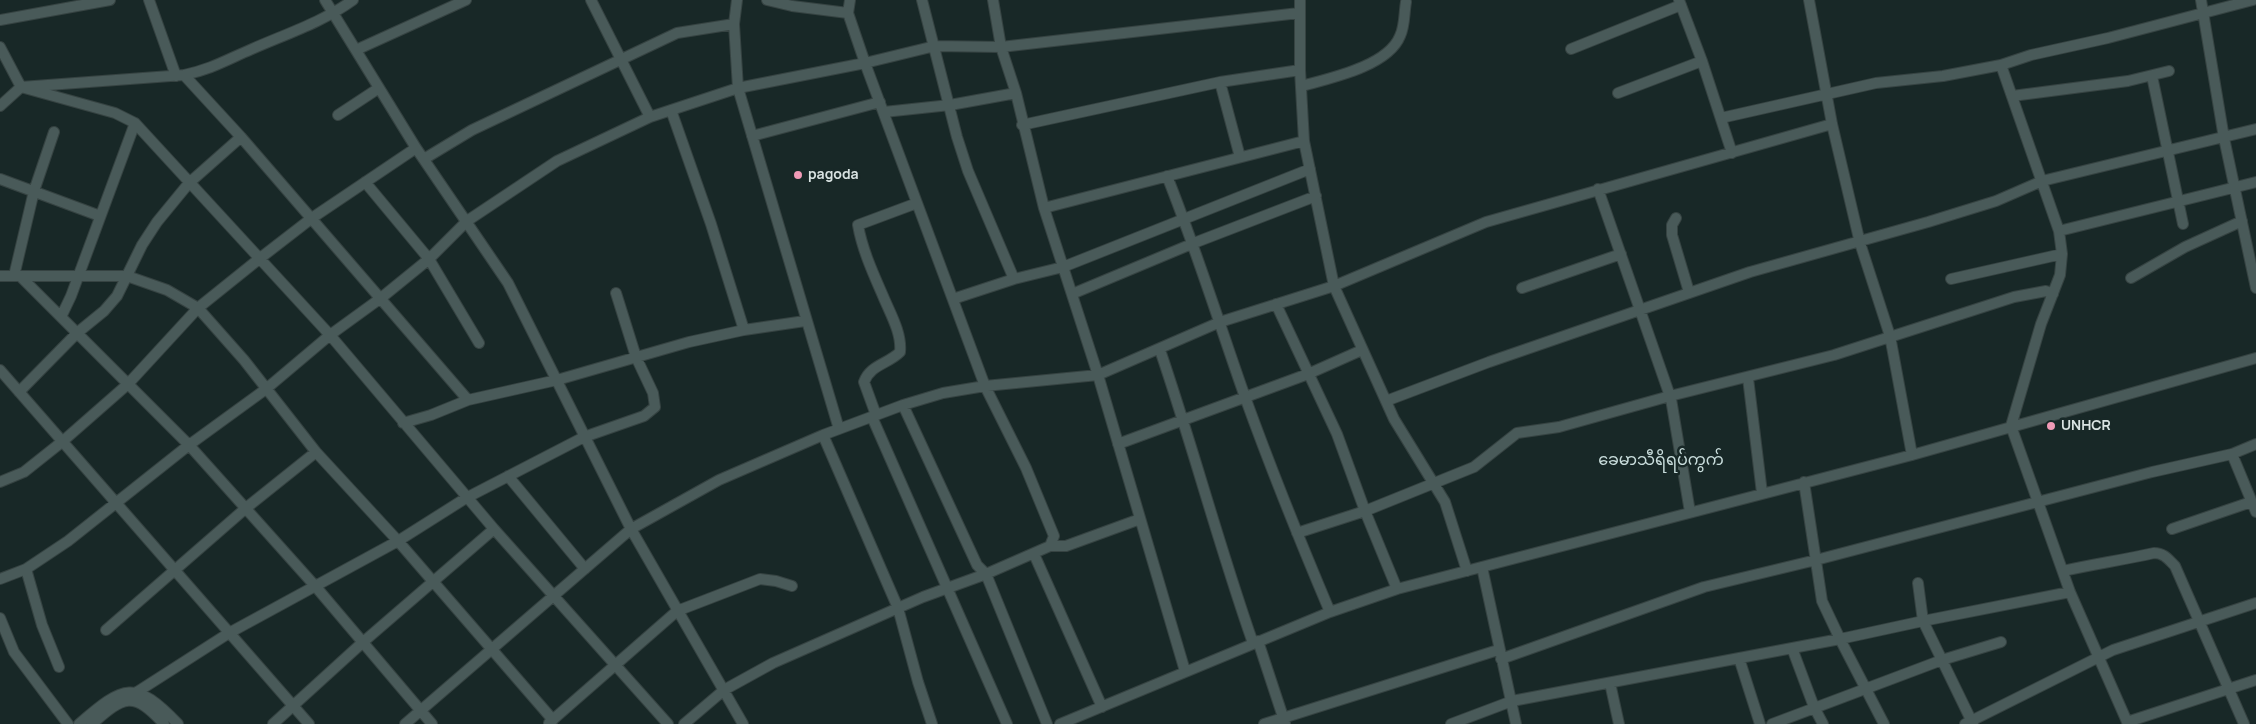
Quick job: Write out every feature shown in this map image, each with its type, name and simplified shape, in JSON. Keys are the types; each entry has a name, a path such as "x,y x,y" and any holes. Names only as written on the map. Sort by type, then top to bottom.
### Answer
{"street":[{"path":"0,20 106,0"},
{"path":"148,0 180,75 242,137 468,400"},
{"path":"325,0 416,148 508,283 631,529 743,724"},
{"path":"0,106 21,87 180,75 208,70 334,14 353,0"},
{"path":"356,50 466,0"},
{"path":"591,0 619,59 650,117"},
{"path":"737,0 734,24 738,88 805,321 839,428"},
{"path":"767,0 792,6 848,13"},
{"path":"850,0 848,13 865,63 984,386 1030,476 1054,536 1050,546"},
{"path":"922,0 957,137 968,171 1014,279"},
{"path":"993,0 1001,47 1016,94 1022,125 1044,208 1098,375 1185,671"},
{"path":"1300,0 1300,70 1304,141 1334,286 1394,419 1445,502 1467,571"},
{"path":"1809,0 1832,124 1860,243 1890,336 1912,455"},
{"path":"2201,0 2224,138 2256,288"},
{"path":"1721,118 1876,83 1943,76 2001,65 2031,55 2254,0"},
{"path":"1302,86 1355,70 1382,57 1400,36 1406,2"},
{"path":"1571,49 1680,2 1702,61 1732,153"},
{"path":"0,579 26,569 68,541 114,503 266,388 330,335 429,260 467,221 557,161 650,117 738,88 865,63 934,46 1001,47 1299,13"},
{"path":"424,159 472,130 677,33 734,24"},
{"path":"0,47 21,87 115,113 135,123 330,335 466,498 553,596 616,663 668,724"},
{"path":"1618,93 1702,61"},
{"path":"2001,65 2059,231 2062,254 2060,275 2041,324 2011,426 2036,501 2070,592 2127,723 2256,680"},
{"path":"1022,125 1220,82 1300,70"},
{"path":"2012,96 2128,81 2169,71"},
{"path":"2152,76 2183,224"},
{"path":"1220,82 1240,157"},
{"path":"338,115 379,88"},
{"path":"752,136 882,107 950,105 1016,94"},
{"path":"671,110 711,224 744,330"},
{"path":"61,317 71,296 135,123"},
{"path":"405,724 631,529 719,480 822,435 943,393 984,386 1098,375 1160,350 1220,322 1334,286 1486,222 1832,124"},
{"path":"1386,402 1489,362 1750,272 1860,243 1996,201 2042,181 2256,129"},
{"path":"17,276 34,192 54,132"},
{"path":"19,392 77,333 104,312 117,296 142,244 157,222 189,183 242,137"},
{"path":"1044,208 1304,141"},
{"path":"0,482 24,472 63,441 128,384 198,308 259,258 312,218 416,148"},
{"path":"953,299 1014,279 1063,267 1310,169"},
{"path":"1168,176 1194,243 1245,397 1297,533 1330,612"},
{"path":"0,179 100,216"},
{"path":"365,182 429,260 480,344"},
{"path":"2059,231 2256,182"},
{"path":"1598,189 1670,396 1690,512"},
{"path":"1072,294 1194,243 1316,196"},
{"path":"917,203 858,225 860,237 875,278 900,336 900,352 887,363 874,367 864,382 874,416 1006,724"},
{"path":"1676,218 1672,225 1672,235 1688,292"},
{"path":"2131,278 2178,250 2242,221"},
{"path":"1522,288 1621,254"},
{"path":"1951,279 2062,254"},
{"path":"0,276 128,276 167,290 198,308 224,335 316,452 398,541 492,649 551,722 677,611 760,579 776,580 792,586"},
{"path":"17,276 61,317 189,445 316,587 432,724"},
{"path":"1297,533 1435,484 1474,467 1517,433 1559,427 1670,396 1834,355 2014,297 2046,291 2053,294"},
{"path":"137,692 229,633 398,541 466,498 584,437 644,416 654,407 653,393 636,357 616,293"},
{"path":"1276,304 1338,434 1364,510 1397,589"},
{"path":"403,423 431,415 468,400 557,380 689,342 744,330 805,321"},
{"path":"1160,350 1184,419 1224,558 1284,721"},
{"path":"1118,444 1308,374 1362,350"},
{"path":"1060,724 1086,720 1102,707 1185,671 1330,612 1397,589 1762,492 1912,455 2256,358"},
{"path":"0,370 308,724"},
{"path":"1748,378 1762,492"},
{"path":"903,406 977,565 986,574 1047,724"},
{"path":"822,435 898,608 918,682 932,724"},
{"path":"1264,724 1284,721 1500,654 1704,587 1816,560 2036,501 2232,454 2256,444"},
{"path":"106,630 246,508 316,452"},
{"path":"2232,454 2256,512"},
{"path":"508,476 585,569"},
{"path":"1804,482 1822,601 1884,724"},
{"path":"2172,529 2251,502"},
{"path":"684,724 724,690 782,660 898,608 986,574 1050,546 1066,546 1140,519"},
{"path":"273,724 294,707 362,643 494,529"},
{"path":"2063,571 2161,553 2175,566 2244,724"},
{"path":"1034,554 1102,707"},
{"path":"1482,567 1516,724"},
{"path":"26,569 42,625 60,667"},
{"path":"1918,583 1923,621 1970,723 2113,650 2256,603"},
{"path":"1451,724 1512,701 1840,639 2070,592"},
{"path":"0,618 3,633 14,652 68,724"},
{"path":"1772,724 1942,660 2001,642"},
{"path":"1792,648 1814,707 1824,724"},
{"path":"1739,658 1760,724"},
{"path":"1610,683 1619,724"},
{"path":"79,724 100,706 128,691 137,692 148,697 178,724"},
{"path":"92,724 120,702 128,700 145,705 164,724"}],"place":[{"name":"pagoda","path":"798,175"},
{"name":"UNHCR","path":"2051,426"}],"district":[{"name":"ခေမာသီရိရပ်ကွက်","path":"1661,461"}]}
